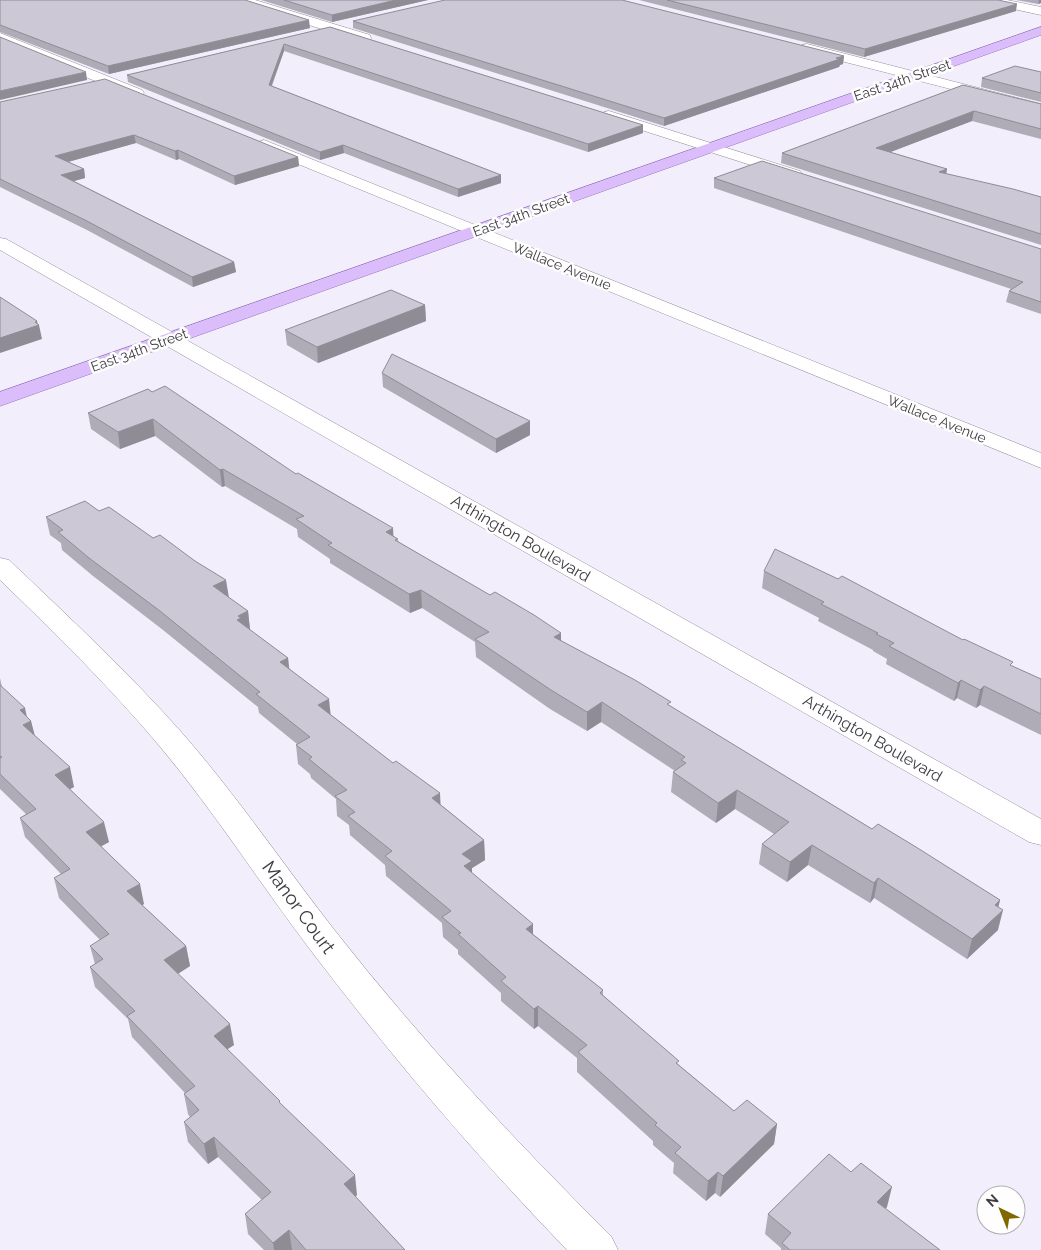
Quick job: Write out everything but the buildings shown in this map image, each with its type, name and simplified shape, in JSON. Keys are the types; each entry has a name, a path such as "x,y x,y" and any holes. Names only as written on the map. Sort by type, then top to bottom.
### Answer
{"main road":[{"name":"East 34th Street","path":"0,399 1041,31"}],"street":[{"path":"243,0 379,43"},
{"path":"990,0 1041,11"},
{"path":"304,35 360,22"},
{"path":"0,37 154,100"},
{"path":"790,44 1041,108"},
{"path":"90,85 126,77"},
{"path":"596,112 804,177"},
{"name":"Wallace Avenue","path":"246,137 1041,461"},
{"name":"Arthington Boulevard","path":"0,243 1041,834"},
{"name":"Manor Court","path":"0,566 76,640 171,740 250,839 324,942 404,1042 518,1169 596,1250"}]}
